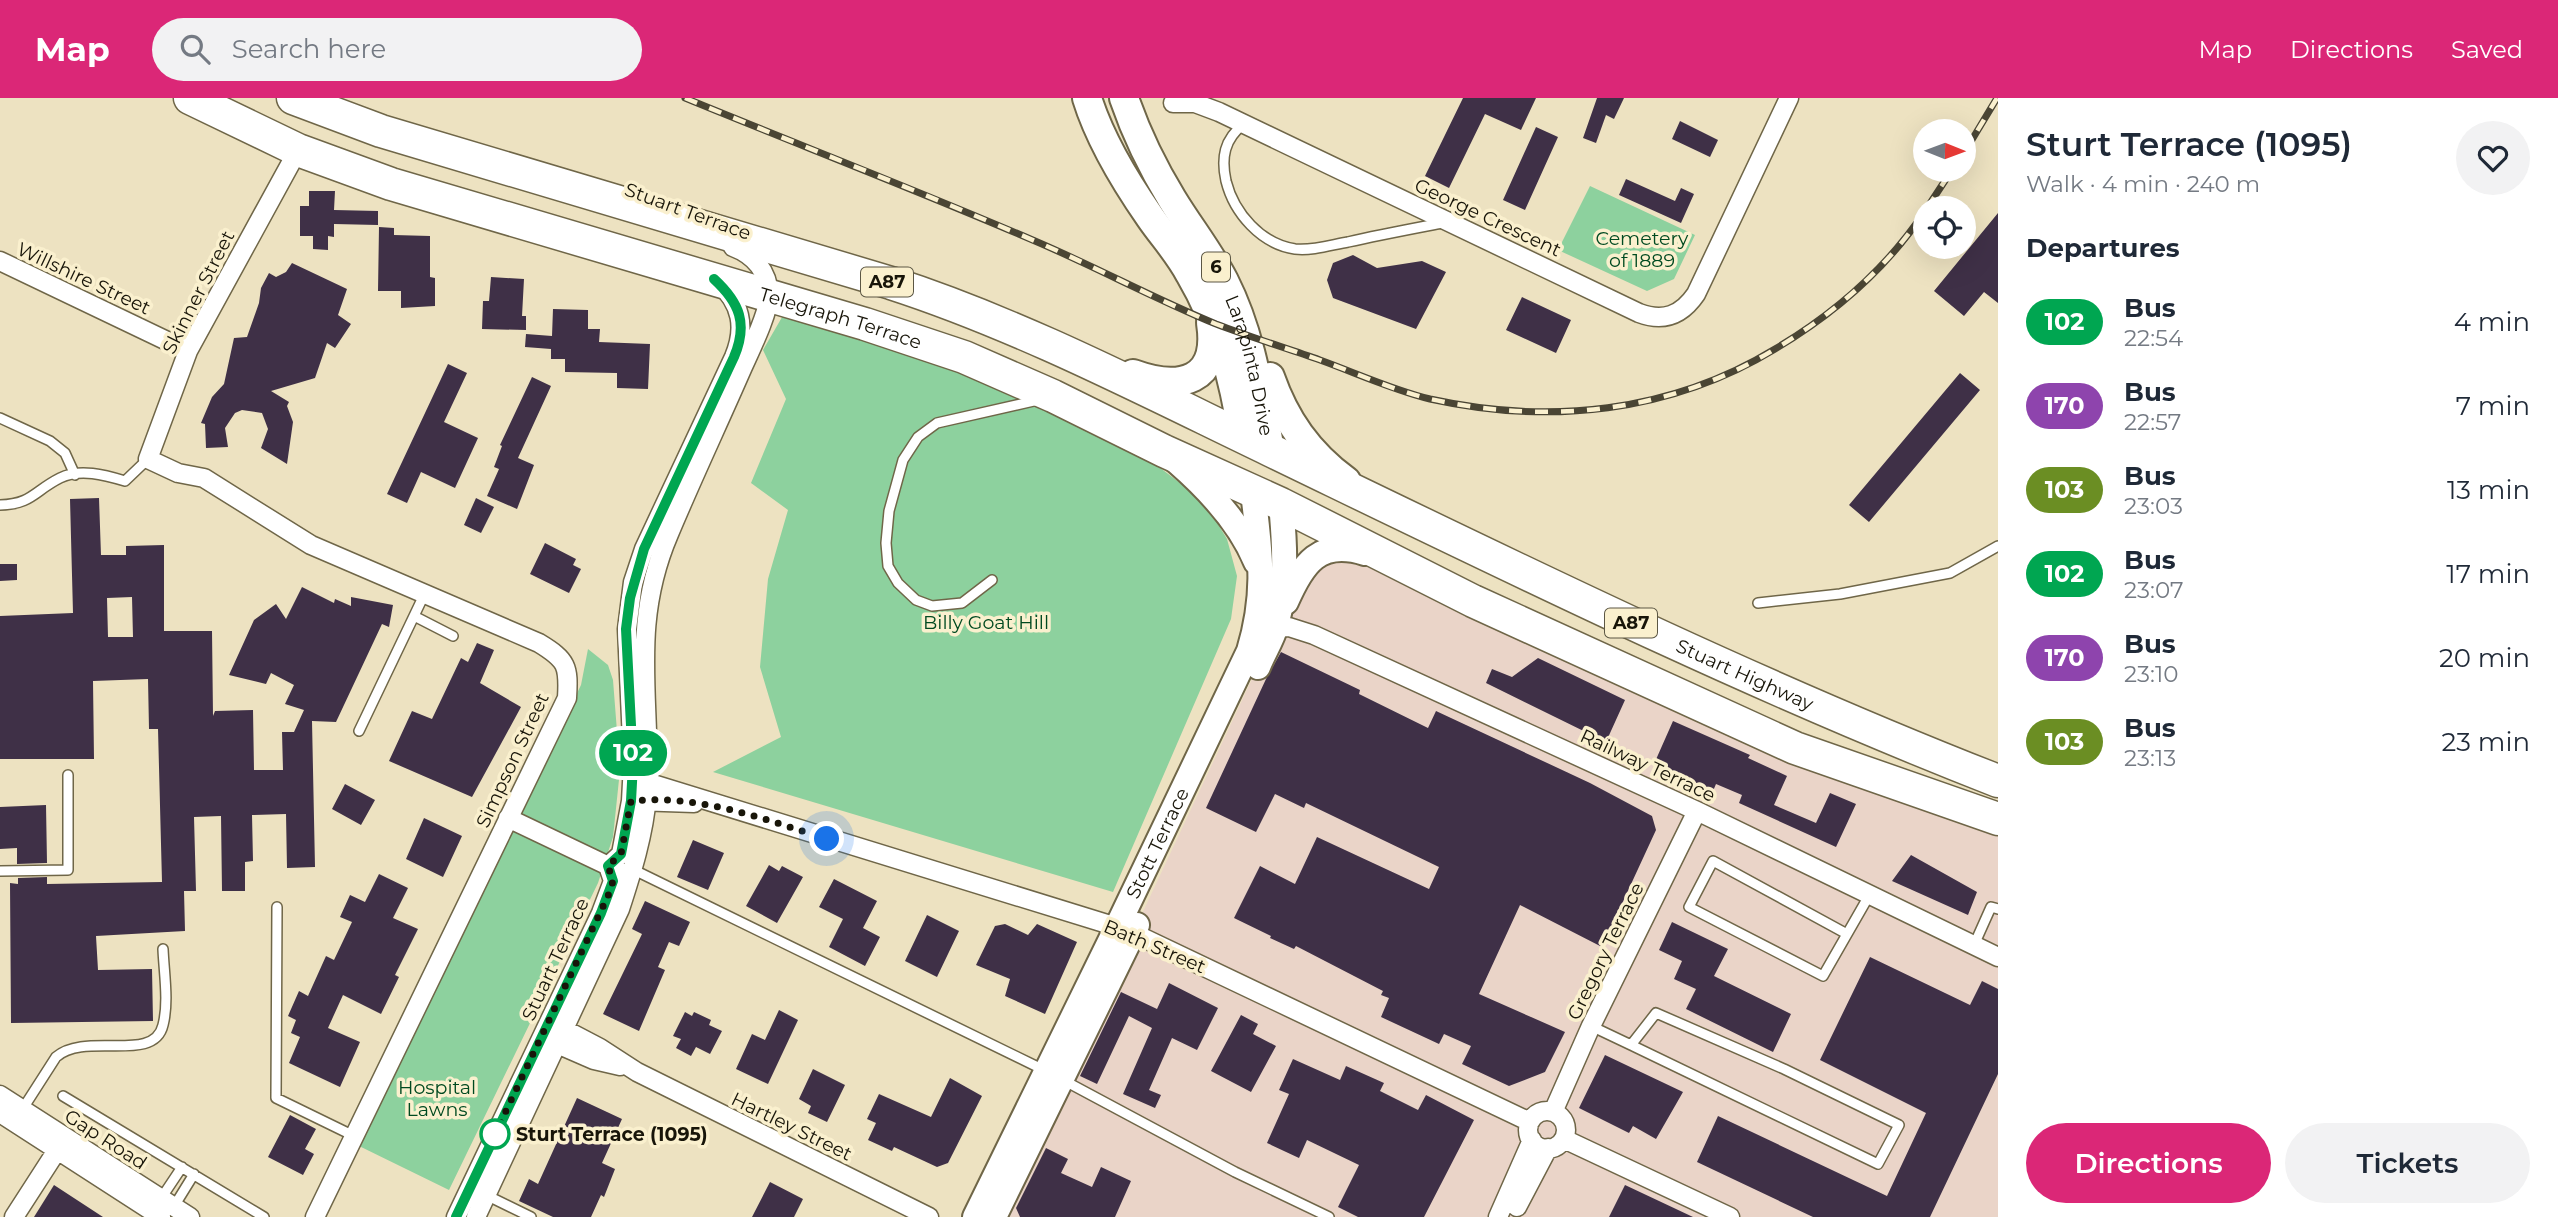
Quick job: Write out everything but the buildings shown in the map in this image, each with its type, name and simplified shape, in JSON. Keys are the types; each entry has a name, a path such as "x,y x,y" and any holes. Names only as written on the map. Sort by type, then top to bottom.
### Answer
{"highway":[{"name":"Telegraph Terrace","path":"190,98 298,150 391,184 919,341 1000,372 1267,498"},
{"name":"A87","path":"293,98 381,131 946,301 997,321 1256,444"},
{"name":"Stuart Highway","path":"1256,444 1748,678 1998,781"},
{"name":"6","path":"1256,444 1267,498"},
{"name":"A87","path":"1267,498 1473,601 1796,748 1998,819"}],"main road":[{"name":"Larapinta Drive","path":"1087,98 1099,130 1133,190 1182,260 1213,288"},
{"name":"Larapinta Drive","path":"1124,98 1144,146 1213,288 1234,382 1256,444"},
{"path":"997,321 1150,380 1174,383 1193,379 1200,373 1211,352 1213,288 1237,295 1249,319 1280,407 1291,425 1301,439 1341,478 1366,495"},
{"path":"1164,451 1191,474 1230,519 1250,548 1262,579"},
{"name":"Stott Terrace","path":"1125,930 1249,651 1259,615 1267,498"},
{"name":"Stott Terrace","path":"975,1217 1054,1075 1275,628 1281,599 1284,559 1267,498"},
{"path":"1275,628 1302,570 1317,555 1338,548 1399,564"},
{"name":"Stott Terrace","path":"994,1217 1054,1075"}],"street":[{"name":"George Crescent","path":"1173,103 1204,106 1639,313 1656,318 1668,317 1688,305 1696,294 1789,98"},
{"name":"Skinner Street","path":"148,459 188,351 298,150"},
{"name":"Stuart Terrace","path":"476,1217 613,881 608,866 621,854 640,790 643,640 651,586 668,536 758,333 769,297 764,274 752,257 742,251 514,172"},
{"name":"Willshire Street","path":"0,261 188,351"},
{"name":"Stuart Terrace","path":"456,1217 620,909 631,873 643,824 626,629 633,582 644,549 741,337 742,327 736,307 724,288 714,279"},
{"name":"Simpson Street","path":"148,459 178,473 204,478 311,545 539,643 559,655 569,676 566,698 315,1217"},
{"name":"Railway Terrace","path":"1275,628 1289,627 1314,635 1697,811 1998,957"},
{"name":"Bath Street","path":"640,790 667,786 722,806 1125,930 1530,1122"},
{"name":"Gregory Terrace","path":"1553,1112 1591,1026 1697,811"},
{"path":"508,818 608,866 631,873"},
{"name":"Hartley Street","path":"553,1033 600,1048 637,1072 929,1217"},
{"name":"Gap Road","path":"0,1095 12,1115 163,1210 190,1217"},
{"path":"1540,1112 1553,1112 1563,1120 1564,1139 1560,1144 1548,1148 1536,1145 1528,1128 1530,1122 1540,1112"},
{"path":"1564,1139 1730,1217"},
{"path":"1498,1217 1532,1140"},
{"path":"14,1217 61,1144"},
{"path":"1512,1217 1548,1148"}],"lane":[{"path":"1244,124 1232,133 1228,140 1223,163 1226,181 1234,204 1246,220 1277,244 1308,250 1448,221"},
{"path":"992,580 962,603 932,606 916,600 898,583 888,566 886,543 889,511 903,460 918,437 937,423 1053,396"},
{"path":"0,418 50,441 65,453 75,475"},
{"path":"0,505 19,505 62,476 94,473 125,481 148,459"},
{"path":"1758,603 1840,594 1950,573 1998,546"},
{"path":"359,731 425,595"},
{"path":"414,616 453,636"},
{"path":"0,871 68,870 68,775"},
{"path":"1847,934 1713,861 1689,907 1823,976 1870,894"},
{"path":"631,873 1054,1075 1236,1172 1329,1217"},
{"path":"277,906 276,1098 354,1136"},
{"path":"1974,945 1991,907 1998,909"},
{"path":"12,1115 63,1051 83,1045 140,1045 156,1040 161,1033 165,1014 163,949"},
{"path":"1591,1026 1878,1164 1899,1125 1784,1069 1656,1013 1631,1045"},
{"path":"63,1096 264,1217"},
{"path":"163,1210 182,1167"},
{"path":"163,1210 194,1174"},
{"path":"486,1195 531,1217"}],"shaded area":[{"path":"1338,548 1998,819 1998,1217 994,1217 1133,933 1293,587"}],"green space":[{"name":"Cemetery of 1889","path":"1590,186 1695,235 1674,279 1647,291 1558,250"},
{"name":"Billy Goat Hill","path":"785,312 885,332 1139,452 1204,501 1227,539 1237,576 1231,619 1113,892 713,772 781,737 760,667 768,579 788,510 751,483 786,399 763,350"},
{"name":"Hospital Lawns","path":"588,649 608,665 613,680 620,770 613,837 598,883 449,1190 357,1145 581,685"}],"railway":[{"path":"685,98 1035,241 1216,324 1416,395 1475,407 1519,411 1608,408 1651,400 1735,371 1797,335 1838,305 1894,252 1913,228"},
{"path":"1976,133 1997,98"},
{"path":"1935,196 1944,182"}],"bus line":[{"name":"102","path":"456,1217 601,913 613,881 608,866 621,854 633,777 626,629 633,582 644,549 741,337 742,327 736,307 724,288 714,279"}],"place":[{"name":"Sturt Terrace (1095)","path":"495,1134"}],"route":[{"path":"495,1134 608,896 613,881 608,866 621,854 631,801 646,799 722,806 827,839"}]}
